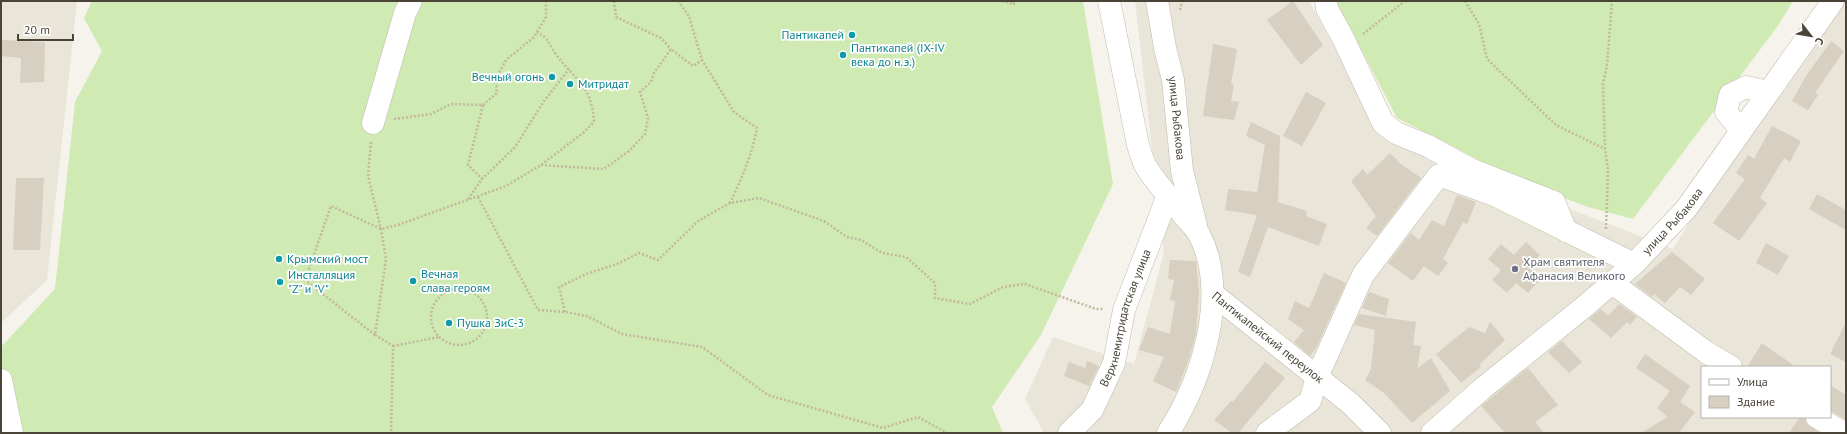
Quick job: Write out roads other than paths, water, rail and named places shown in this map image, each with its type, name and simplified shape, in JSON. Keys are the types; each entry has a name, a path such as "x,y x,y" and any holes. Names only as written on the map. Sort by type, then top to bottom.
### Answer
{"street":[{"path":"373,123 402,20 411,1"},
{"path":"1109,1 1138,145 1145,164 1199,234 1209,262 1213,294"},
{"name":"улица Рыбакова","path":"1157,1 1165,48 1173,80 1182,171 1199,234"},
{"path":"1326,1 1327,9 1343,38 1382,123 1396,133 1443,153 1470,168 1554,202 1566,231"},
{"name":"улица Рыбакова","path":"1432,433 1483,388 1634,264 1686,209 1833,1"},
{"path":"1741,130 1726,112 1730,95 1746,87 1768,92"},
{"path":"1267,433 1310,401 1317,377 1363,276 1390,238 1439,175 1494,195 1634,264"},
{"name":"Верхнемитридатская улица","path":"1069,433 1092,410 1114,363 1124,310 1168,195"},
{"path":"1612,283 1706,352 1729,366"},
{"name":"Пантикапейский переулок","path":"1213,294 1351,404 1380,433"},
{"name":"Пантикапейский переулок","path":"1168,433 1178,418 1199,371 1210,329 1213,294"},
{"path":"1,380 12,433"},
{"path":"1819,418 1844,433"}],"place":[{"name":"Пантикапей","path":"852,35"},
{"name":"Пантикапей (IX-IV века до н.э.)","path":"843,55"},
{"name":"Вечный огонь","path":"552,77"},
{"name":"Митридат","path":"570,84"},
{"name":"Крымский мост","path":"279,259"},
{"name":"Храм святителя Афанасия Великого","path":"1515,269"},
{"name":"Вечная слава героям","path":"413,281"},
{"name":"Инсталляция \"Z\" и \"V\"","path":"280,282"},
{"name":"Пушка ЗиС-3","path":"449,323"}]}
